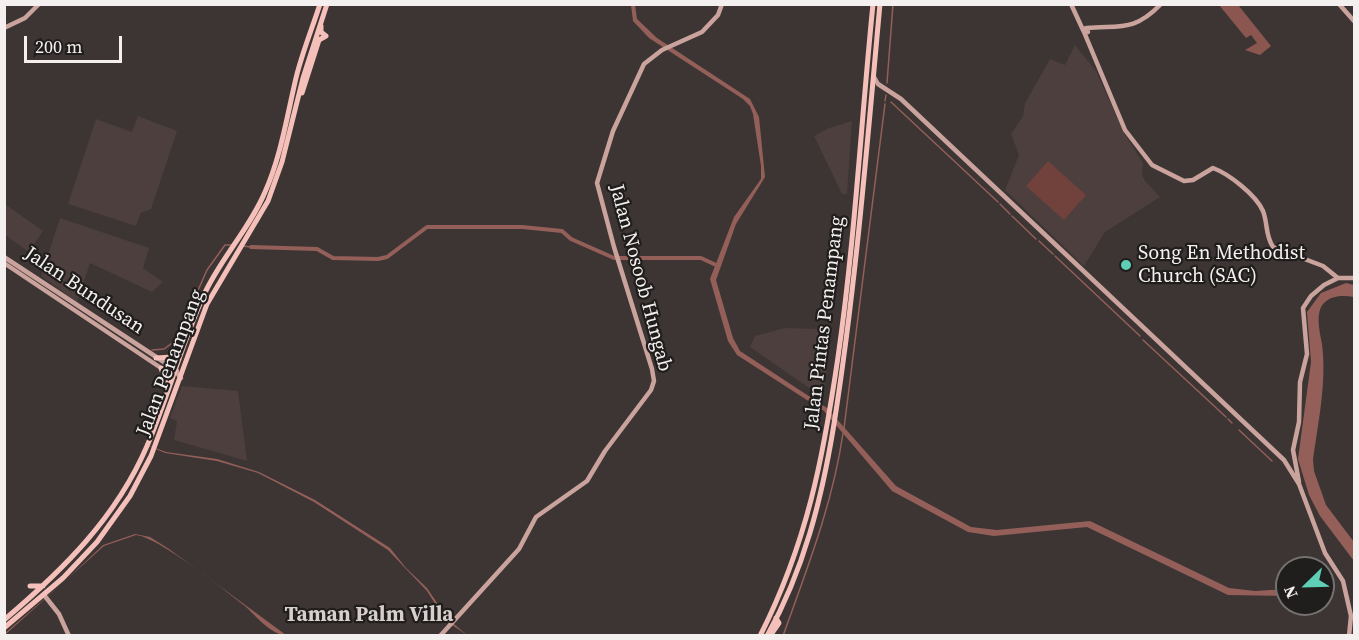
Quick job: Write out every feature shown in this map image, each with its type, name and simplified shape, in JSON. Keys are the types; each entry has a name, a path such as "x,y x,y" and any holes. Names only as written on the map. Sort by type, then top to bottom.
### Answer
{"main road":[{"name":"Jalan Penampang","path":"4,620 70,563 100,526 150,447 176,371 207,304 266,190 281,146 292,96 320,4"},
{"name":"Jalan Penampang","path":"4,628 46,598 111,524 150,447 181,378 185,345 204,295 237,248 244,244 260,218 276,181 300,90 327,4"},
{"name":"Jalan Pintas Penampang","path":"760,636 798,548 811,509 828,422 849,270 873,4"},
{"name":"Jalan Pintas Penampang","path":"769,636 812,529 826,471 852,312 880,4"},
{"path":"299,100 318,40 326,36 321,32 321,21"},
{"path":"870,38 878,27"},
{"path":"292,96 295,90 300,90"},
{"path":"156,358 173,357 185,345"},
{"path":"161,368 168,391 177,386"},
{"path":"798,548 804,545 812,529"},
{"path":"45,586 37,588 30,586 34,595 41,594 56,585"},
{"path":"764,627 776,618"}],"street":[{"path":"4,28 25,18 39,4"},
{"name":"Jalan Nosoob Hungab","path":"440,636 519,549 532,521 587,481 605,451 653,387 652,369 617,257 597,183 612,135 639,73 649,59 709,27 722,4"},
{"path":"1071,4 1075,15 1086,30 1088,44 1125,130 1152,165 1180,181 1193,180 1213,168 1223,172 1262,209 1265,231 1273,247 1323,266 1338,278"},
{"path":"1086,30 1129,26 1161,4"},
{"path":"1339,4 1354,21"},
{"path":"874,74 876,82 1128,312 1284,460 1299,485"},
{"path":"871,98 878,90 887,90"},
{"name":"Jalan Bundusan","path":"4,257 176,371 181,378"},
{"name":"Jalan Bundusan","path":"4,263 161,368 183,370"},
{"path":"1349,636 1351,615 1345,598 1345,586 1325,554 1299,485 1293,456 1299,422 1300,382 1307,354 1303,309 1317,291 1338,278 1354,278"},
{"path":"1284,460 1293,456"},
{"path":"46,598 59,614 69,636"}],"shaded area":[{"path":"631,5 635,5 637,19 657,38 750,99 759,117 765,177 736,224 716,280 733,338 740,351 827,408 896,486 971,527 997,530 1090,521 1229,588 1255,591 1275,590 1275,596 1228,595 1087,527 994,536 968,532 892,491 824,411 737,355 728,341 710,279 734,217 761,179 753,114 750,106 743,99 649,38 633,21"},
{"path":"1219,5 1239,6 1271,46 1260,55 1245,50 1257,43 1251,35 1246,38"},
{"path":"1075,45 1096,71 1124,133 1143,163 1142,175 1160,197 1105,232 1084,266 1005,190 1019,155 1011,134 1023,116 1025,103 1050,59 1065,65"},
{"path":"138,116 177,131 151,209 141,213 136,226 68,204 96,119 132,132"},
{"path":"852,121 847,194 842,194 814,136 829,128"},
{"path":"1048,161 1086,195 1064,220 1026,186"},
{"path":"5,204 43,231 29,252 5,235"},
{"path":"60,218 149,248 143,268 163,282 152,292 90,263 77,302 41,276"},
{"path":"1346,283 1354,285 1354,297 1341,296 1328,300 1321,307 1319,316 1323,373 1313,460 1314,471 1326,505 1354,542 1354,561 1320,516 1309,495 1298,459 1311,362 1307,312 1321,293"},
{"path":"785,328 822,329 830,342 824,391 812,390 750,347 755,336"},
{"path":"182,386 238,391 247,461 174,440 177,421 170,418"},
{"path":"140,442 166,452 217,459 259,472 315,500 390,548 406,568 427,588 448,619 467,635 446,621 427,591 388,550 314,502 258,473 217,461 165,453"},
{"path":"135,534 150,537 192,566 160,545 136,535 104,546 66,580 103,545"},
{"path":"211,580 286,635 269,628"},
{"path":"62,584 6,634 5,633"}],"waterway":[{"path":"887,83 893,4"},
{"path":"885,101 886,95"},
{"path":"891,102 998,202"},
{"path":"844,428 885,104"},
{"path":"1000,204 1010,214"},
{"path":"1012,216 1036,239"},
{"path":"251,247 317,249 333,258 378,259 387,257 427,227 522,227 562,231 571,239 614,258 701,258 716,265"},
{"path":"1039,241 1053,254"},
{"path":"152,350 164,349 176,340 207,270 225,245 233,245"},
{"path":"243,246 251,247"},
{"path":"1055,256 1140,336"},
{"path":"1143,340 1226,417"},
{"path":"1228,419 1232,423"},
{"path":"1239,430 1272,461"},
{"path":"783,636 826,510 843,433"}],"place":[{"name":"Song En Methodist Church (SAC)","path":"1126,265"}],"district":[{"name":"Taman Palm Villa","path":"369,616"}]}
